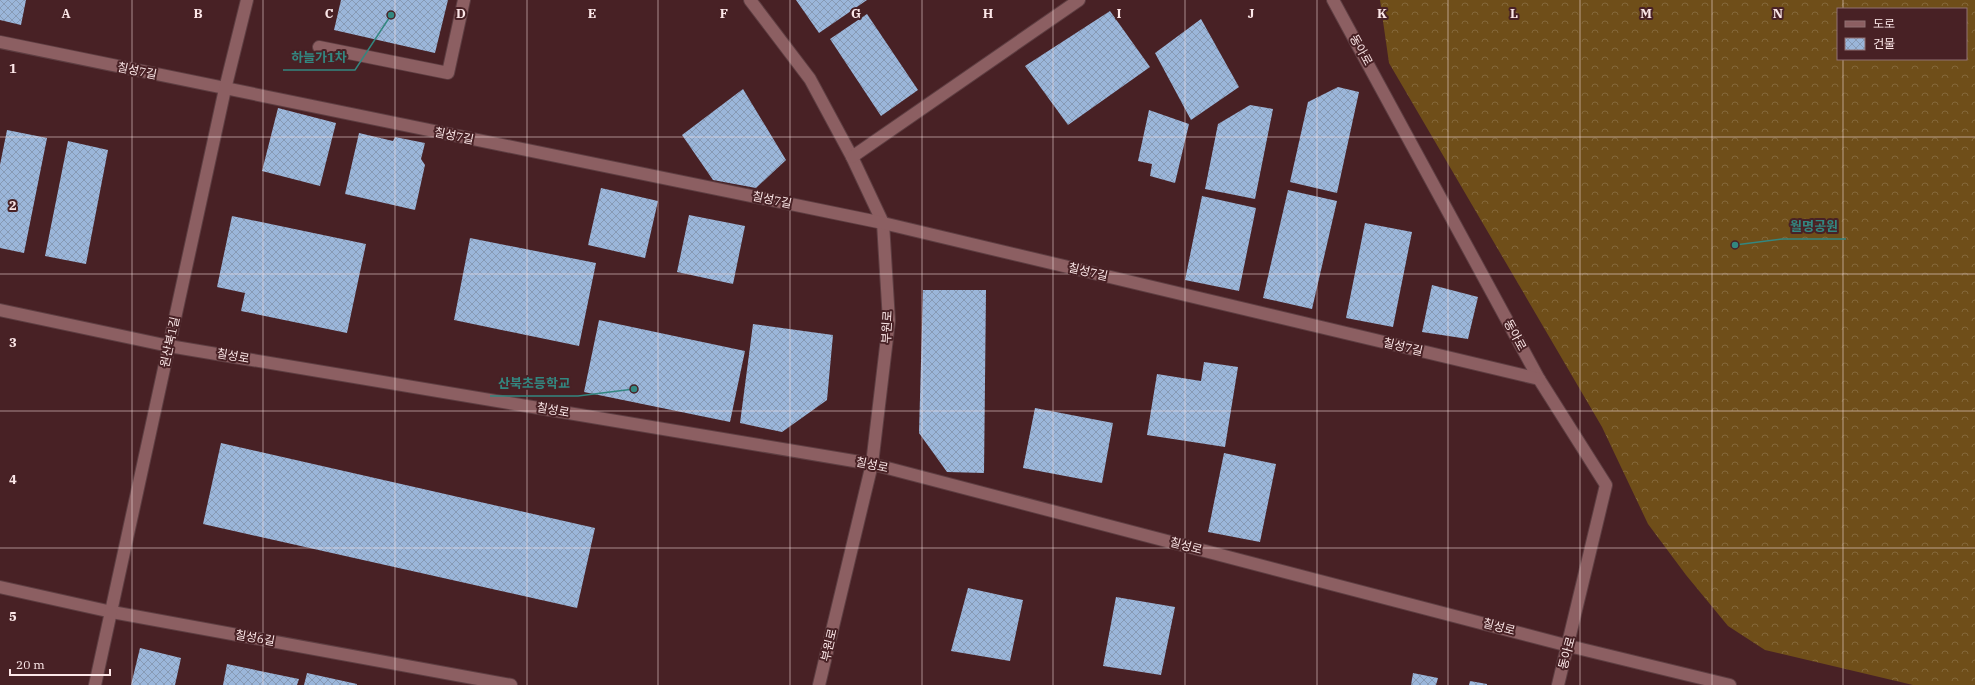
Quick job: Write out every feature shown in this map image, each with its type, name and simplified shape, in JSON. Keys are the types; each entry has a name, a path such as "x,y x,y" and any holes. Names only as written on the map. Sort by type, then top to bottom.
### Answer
{"street":[{"name":"원산북1길","path":"95,685 225,89 247,0"},
{"path":"319,47 448,73 464,0"},
{"name":"부원로","path":"750,0 810,79 852,157 883,223 889,321 872,464 819,685"},
{"name":"동아로","path":"1333,0 1539,379 1606,485 1569,646 1558,685"},
{"path":"852,157 1075,1"},
{"name":"칠성7길","path":"0,42 883,223 1539,379"},
{"name":"칠성로","path":"0,310 169,346 872,464 1569,646 1730,685"},
{"name":"칠성6길","path":"0,587 112,612 511,685"}],"green space":[{"path":"1380,0 1975,0 1975,685 1913,685 1765,650 1728,626 1686,575 1648,524 1602,427 1389,63"}],"building":[{"path":"0,0 26,0 21,25 0,20"},
{"path":"341,0 448,0 435,53 334,30"},
{"path":"796,0 867,0 819,33"},
{"path":"1110,11 1150,67 1068,125 1025,66"},
{"path":"867,14 918,90 881,116 830,39"},
{"path":"1201,19 1239,87 1191,120 1155,53"},
{"path":"1338,87 1359,92 1337,193 1290,182 1308,102"},
{"path":"743,89 786,160 756,188 713,180 682,135"},
{"path":"1250,105 1273,109 1255,199 1205,189 1218,124"},
{"path":"278,108 336,123 320,186 262,171"},
{"path":"1149,110 1189,124 1175,183 1150,176 1152,164 1138,161"},
{"path":"7,130 47,138 24,253 0,248 0,165"},
{"path":"359,133 393,141 395,137 425,143 421,159 425,165 415,210 345,194"},
{"path":"68,141 108,150 86,264 45,256"},
{"path":"601,188 658,201 645,258 588,245"},
{"path":"1288,190 1337,201 1312,309 1263,298"},
{"path":"1202,196 1256,208 1239,291 1185,280"},
{"path":"689,215 745,226 733,284 677,272"},
{"path":"232,216 366,244 347,333 241,311 245,293 217,287"},
{"path":"1365,223 1412,232 1393,327 1346,318"},
{"path":"470,238 596,263 579,346 454,320"},
{"path":"1432,285 1478,297 1468,339 1422,332"},
{"path":"923,290 986,290 984,473 947,472 919,433"},
{"path":"599,320 745,351 730,422 584,392"},
{"path":"753,324 833,335 827,400 782,432 740,423"},
{"path":"1204,362 1238,367 1225,447 1147,435 1157,374 1201,381"},
{"path":"1035,408 1113,423 1102,483 1023,468"},
{"path":"221,443 595,528 577,608 203,524"},
{"path":"1224,453 1276,464 1260,542 1208,532"},
{"path":"968,588 1023,600 1010,661 951,651"},
{"path":"1116,597 1175,607 1161,675 1103,666"},
{"path":"140,648 181,658 175,685 131,685"},
{"path":"227,664 299,679 297,685 223,685"},
{"path":"307,673 357,684 357,685 304,685"},
{"path":"1413,673 1438,678 1436,685 1411,685"},
{"path":"1470,681 1487,684 1487,685 1469,685"}],"place":[{"name":"하늘가1차","path":"391,15"},
{"name":"월명공원","path":"1735,245"},
{"name":"산북초등학교","path":"634,389"}]}
